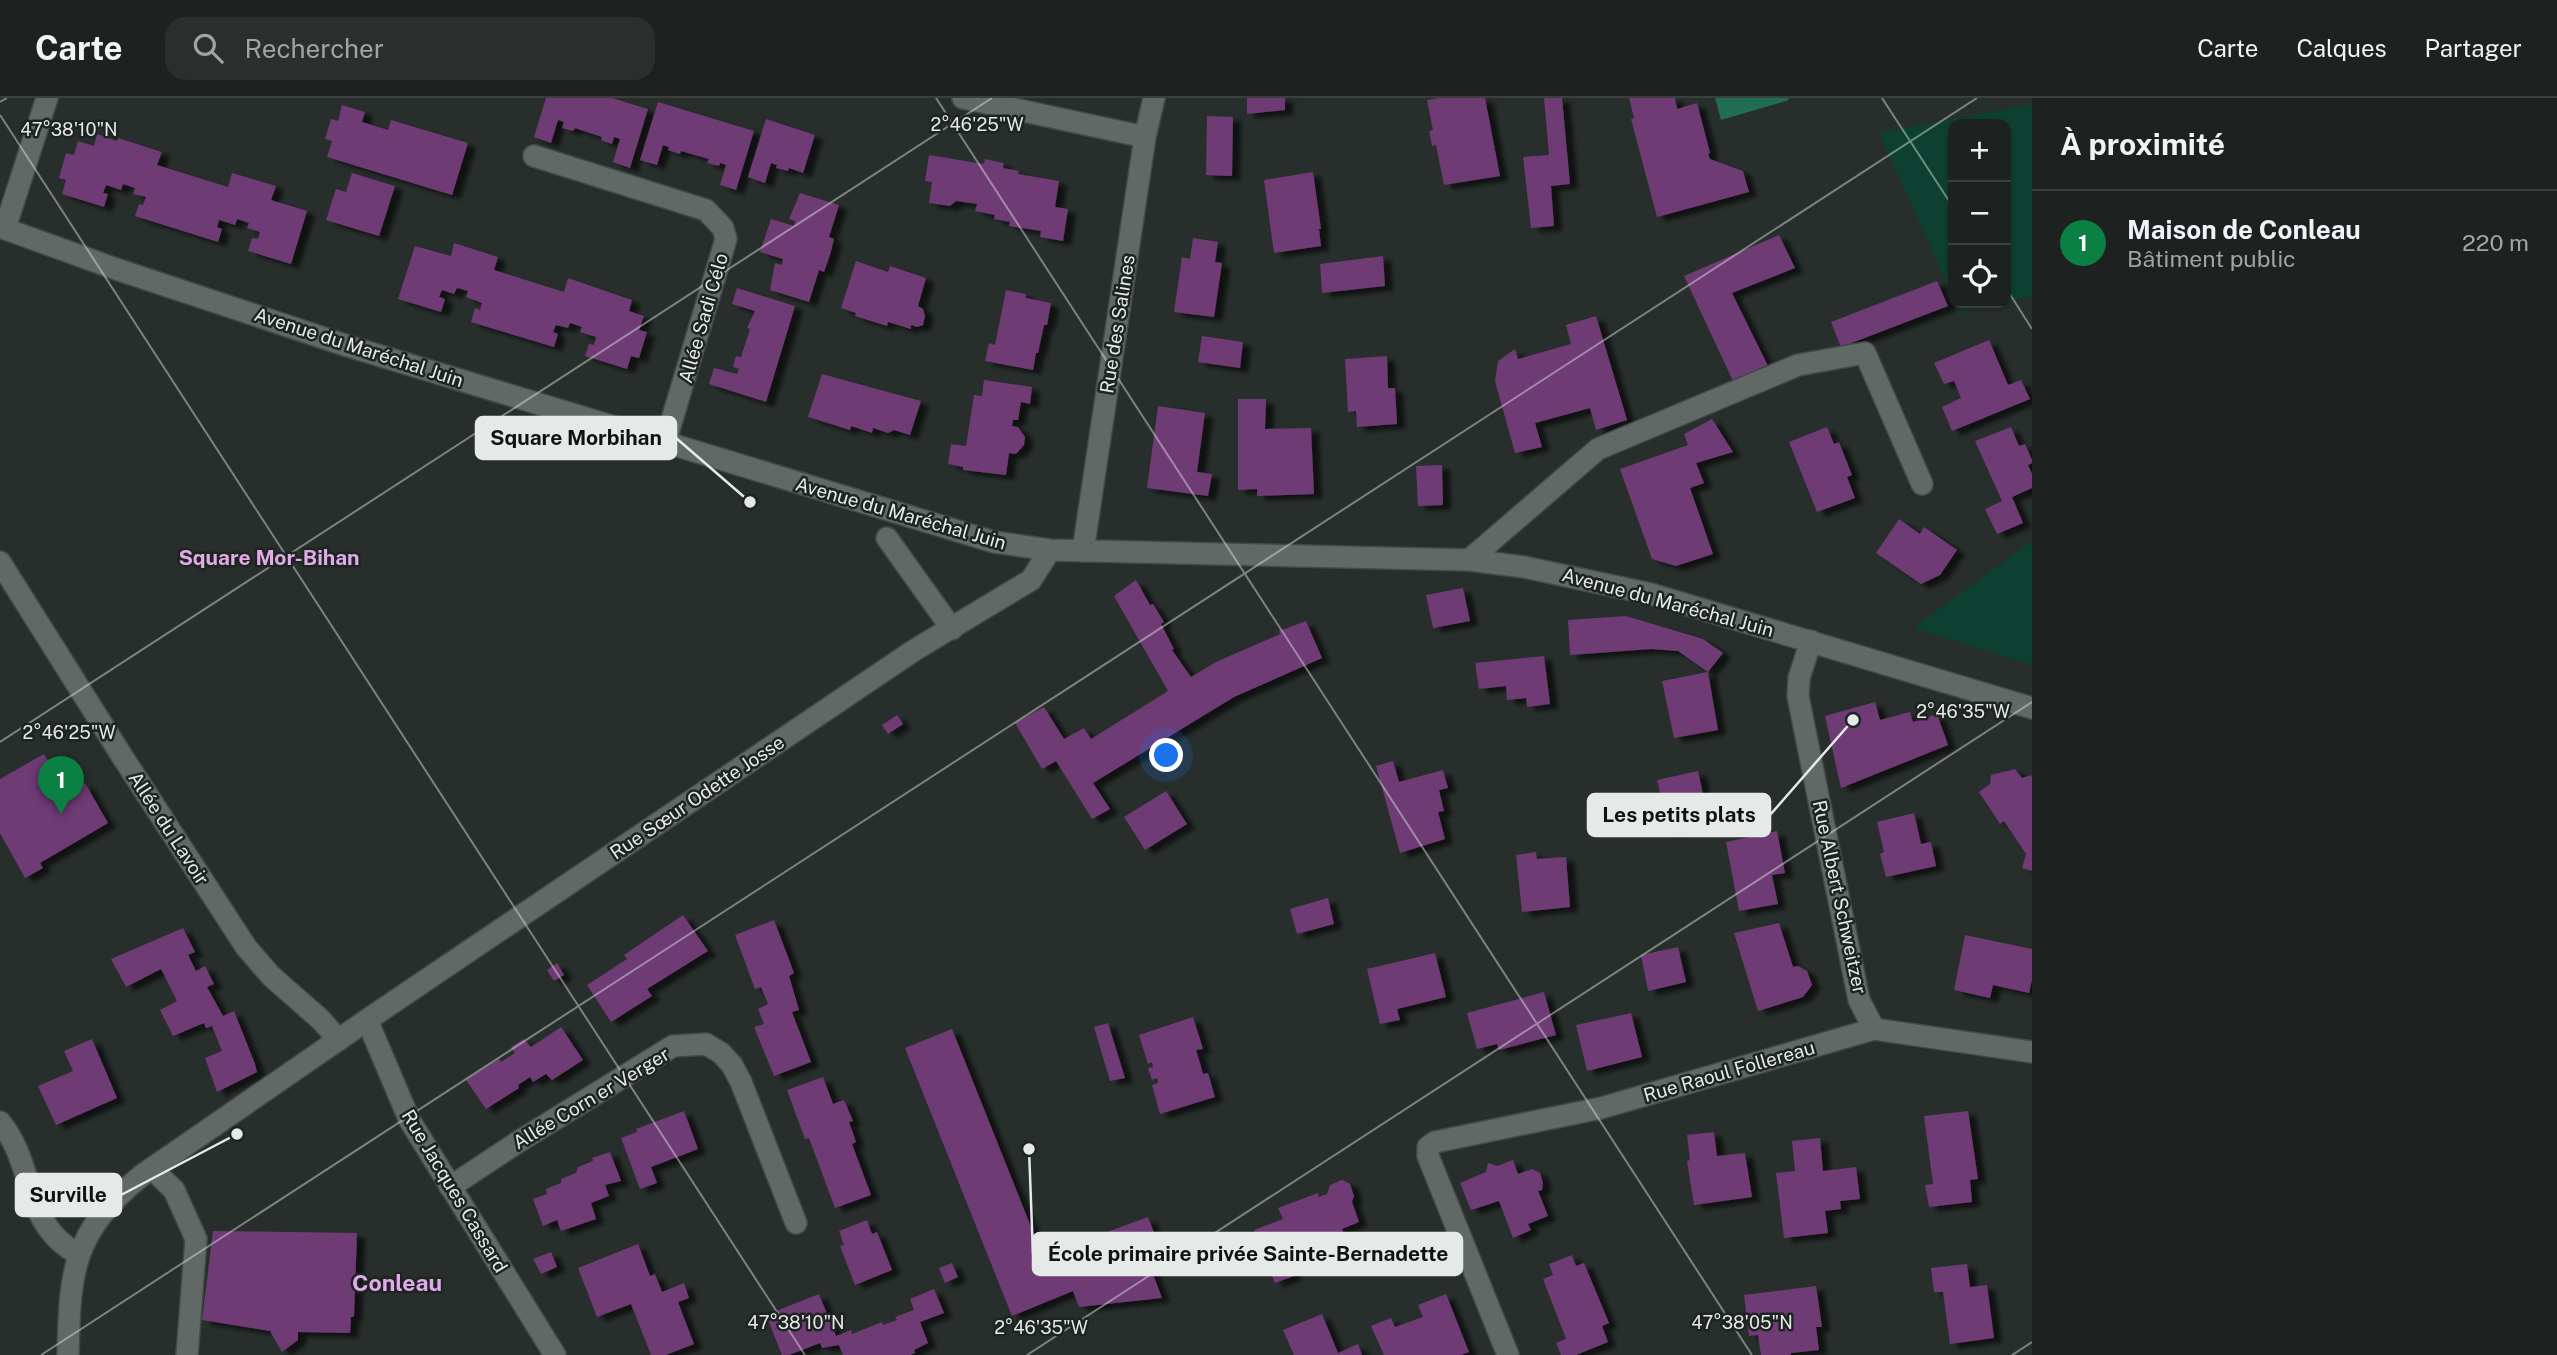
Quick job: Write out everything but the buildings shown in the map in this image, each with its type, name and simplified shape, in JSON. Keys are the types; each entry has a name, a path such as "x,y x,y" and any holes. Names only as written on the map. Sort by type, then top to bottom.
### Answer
{"street":[{"path":"2,227 47,98"},
{"path":"963,98 1145,137"},
{"name":"Rue des Salines","path":"1083,551 1145,137 1154,98"},
{"name":"Allée Sadi Célo","path":"534,156 706,210 723,228 726,239 665,443"},
{"name":"Avenue du Maréchal Juin","path":"2,227 116,269 348,346 976,537 1049,550 1469,561 1524,567 1639,591 2032,708"},
{"path":"1469,561 1598,449 1798,365 1865,353 1923,484"},
{"path":"887,538 951,629"},
{"name":"Rue Sœur Odette Josse","path":"78,1254 108,1205 152,1169 367,1020 913,651 1031,580 1049,550"},
{"name":"Allée du Lavoir","path":"0,562 246,947 271,976 320,1019 339,1040"},
{"name":"Rue Albert Schweitzer","path":"1811,641 1799,678 1798,695 1860,1000 1874,1029"},
{"name":"Rue Jacques Cassard","path":"367,1020 410,1121 555,1355"},
{"name":"Rue Raoul Follereau","path":"1508,1355 1428,1156 1428,1147 1435,1142 1601,1108 1874,1029 2031,1055"},
{"name":"Allée Corn er Verger","path":"450,1187 673,1046 706,1044 722,1054 741,1082 796,1223"},
{"path":"0,1122 28,1178 40,1217 49,1233 78,1254 73,1274 68,1355"},
{"path":"152,1169 174,1190 196,1239 187,1355"}],"shaded area":[{"path":"1715,98 1788,98 1789,100 1721,120"},
{"path":"2032,104 2032,296 2011,301 2011,119 1953,119"},
{"path":"1948,120 1948,286 1879,133"},
{"path":"1958,308 1980,308 1960,312"},
{"path":"2032,541 2032,665 1913,628"}],"place":[{"name":"Square Morbihan","path":"750,502"},
{"name":"Les petits plats","path":"1853,720"},
{"name":"Maison de Conleau","path":"61,814"},
{"name":"Surville","path":"237,1134"},
{"name":"École primaire privée Sainte-Bernadette","path":"1029,1149"}],"district":[{"name":"Square Mor-Bihan","path":"269,557"},
{"name":"Conleau","path":"397,1282"}]}
